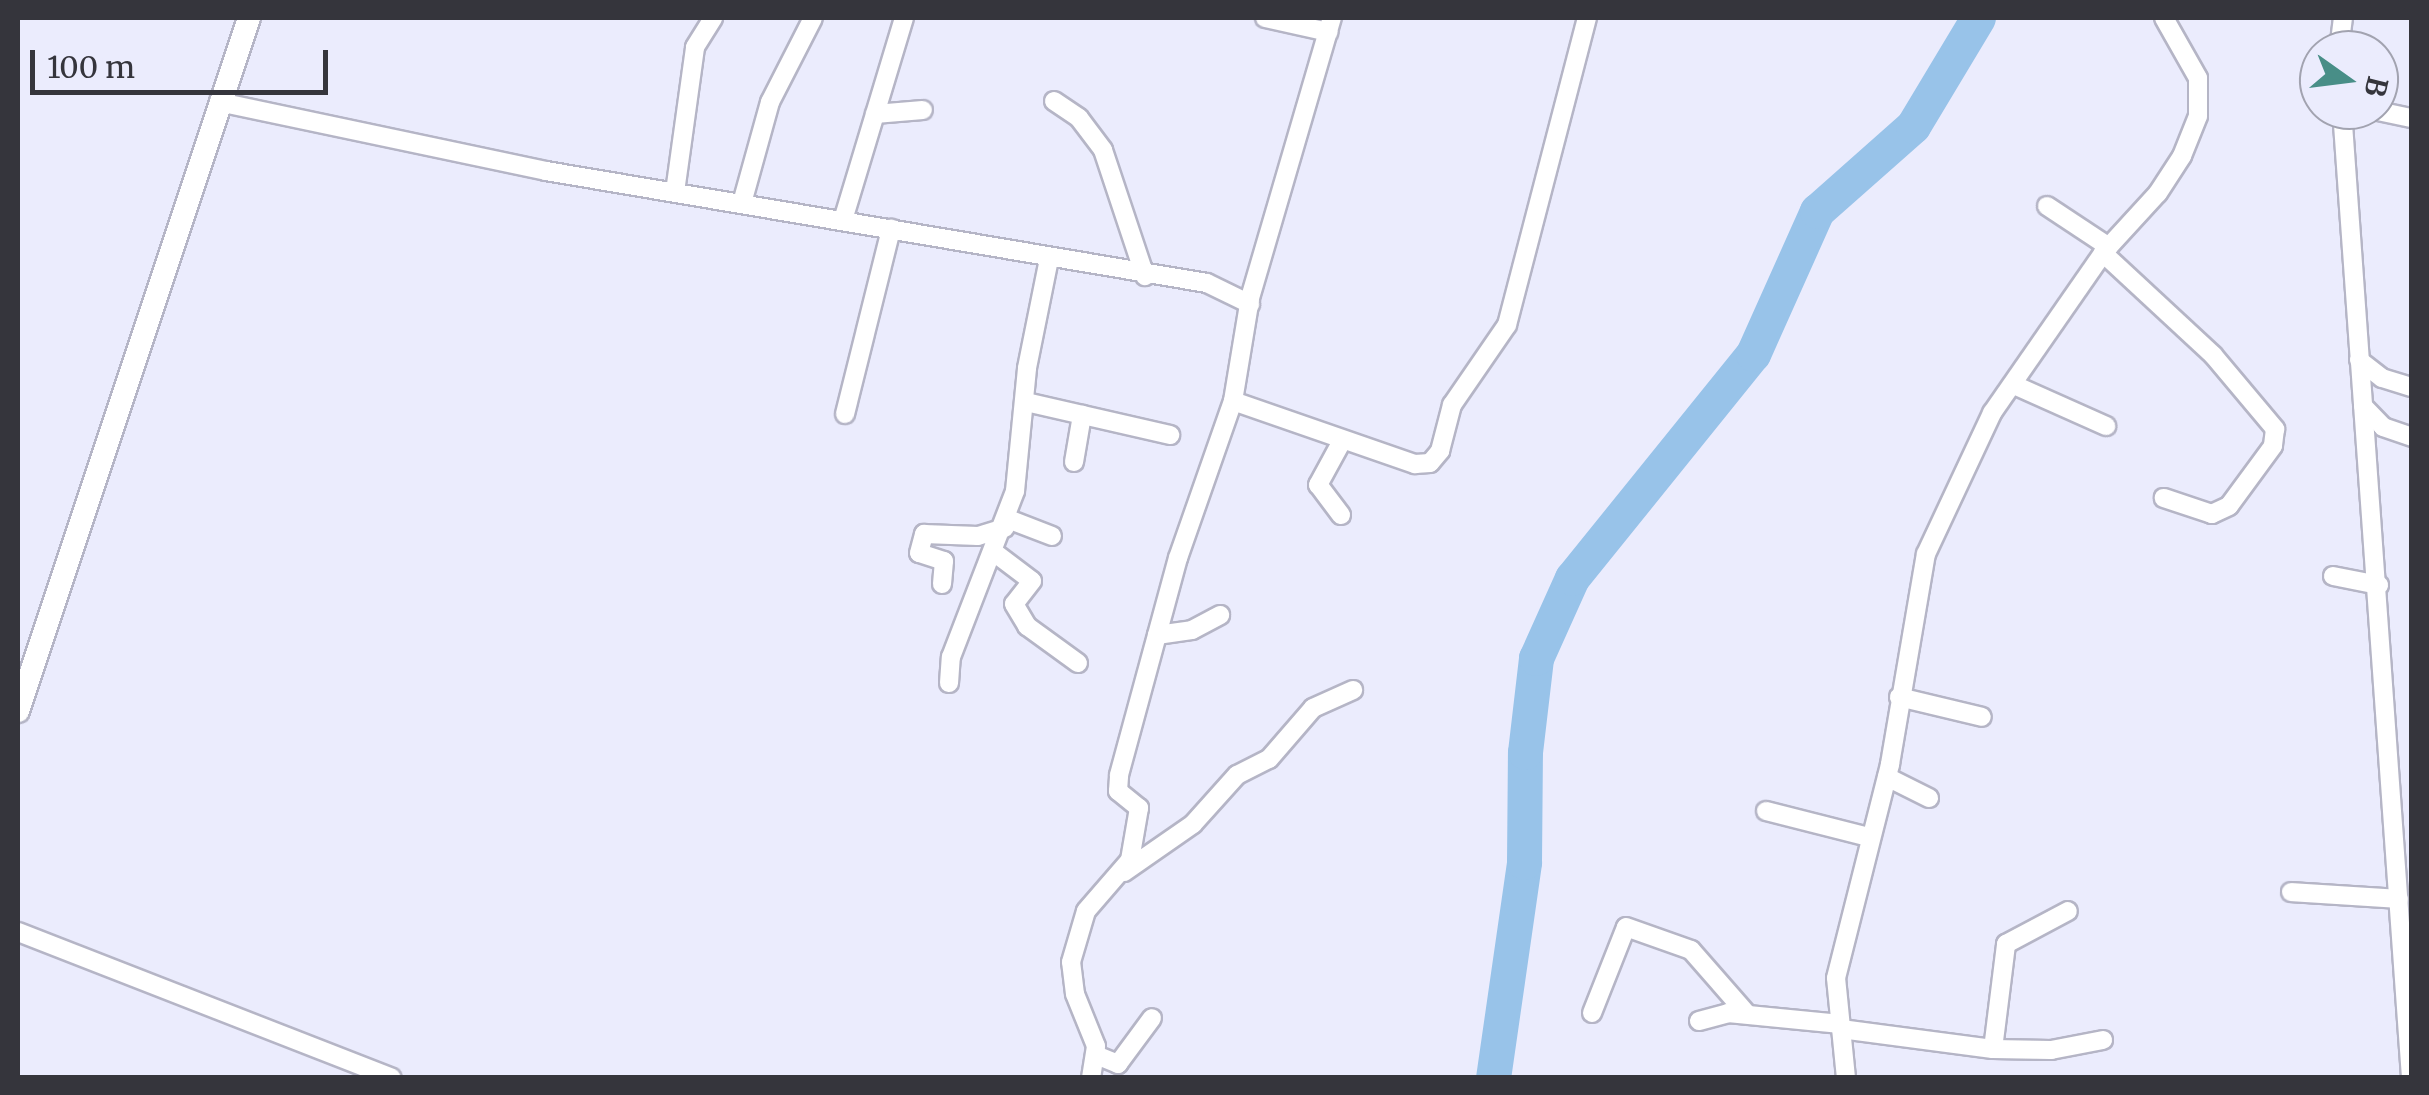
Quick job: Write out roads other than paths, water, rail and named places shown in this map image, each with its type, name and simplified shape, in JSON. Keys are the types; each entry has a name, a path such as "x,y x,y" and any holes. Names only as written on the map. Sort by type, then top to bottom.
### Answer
{"street":[{"path":"18,711 249,18"},
{"path":"675,192 695,47 713,18"},
{"path":"742,203 770,102 813,18"},
{"path":"843,220 904,18"},
{"path":"1123,872 1139,808 1118,791 1119,775 1157,635 1233,401 1250,304 1330,24 1265,18"},
{"path":"1233,401 1415,464 1430,463 1440,451 1452,405 1507,325 1588,18"},
{"path":"1846,1078 1836,978 1887,777 1926,554 1984,427 2106,250 2158,194 2198,116 2198,78 2164,18"},
{"path":"1054,101 1079,118 1103,150 1145,276"},
{"path":"219,102 675,192 1145,276 1206,282 1250,304"},
{"path":"875,114 923,110"},
{"path":"2343,130 2379,586 2411,1078"},
{"path":"2047,206 2106,250 2214,355 2275,428 2272,446 2229,506 2212,514 2164,498"},
{"path":"845,414 891,229"},
{"path":"949,682 964,620 1006,524 1049,259"},
{"path":"2359,360 2382,378 2412,386"},
{"path":"2014,386 2106,426"},
{"path":"1026,402 1170,435"},
{"path":"2363,406 2383,427 2412,437"},
{"path":"1074,462 1082,415"},
{"path":"1340,515 1318,484 1342,440"},
{"path":"942,584 944,561 919,554 924,534 978,536 1006,524 1052,536"},
{"path":"996,553 1032,581 1014,604 1027,626 1078,663"},
{"path":"2333,576 2379,586"},
{"path":"1157,635 1192,630 1220,615"},
{"path":"1091,1078 1096,1055 1071,962 1086,911 1123,872 1193,824 1237,775 1274,755 1313,708 1353,690"},
{"path":"1899,697 1982,717"},
{"path":"1887,777 1929,798"},
{"path":"1766,811 1869,837"},
{"path":"2292,892 2399,899"},
{"path":"1994,1050 2006,944 2068,911"},
{"path":"1592,1013 1620,929 1632,927 1699,956 1747,1014"},
{"path":"18,932 354,1072 392,1078"},
{"path":"1699,1021 1747,1014 1994,1050 2051,1050 2103,1040"},
{"path":"1096,1055 1118,1064 1152,1018"}],"waterway":[{"path":"1493,1078 1524,862 1525,752 1536,658 1572,578 1753,354 1817,211 1913,126 1978,18"}]}
